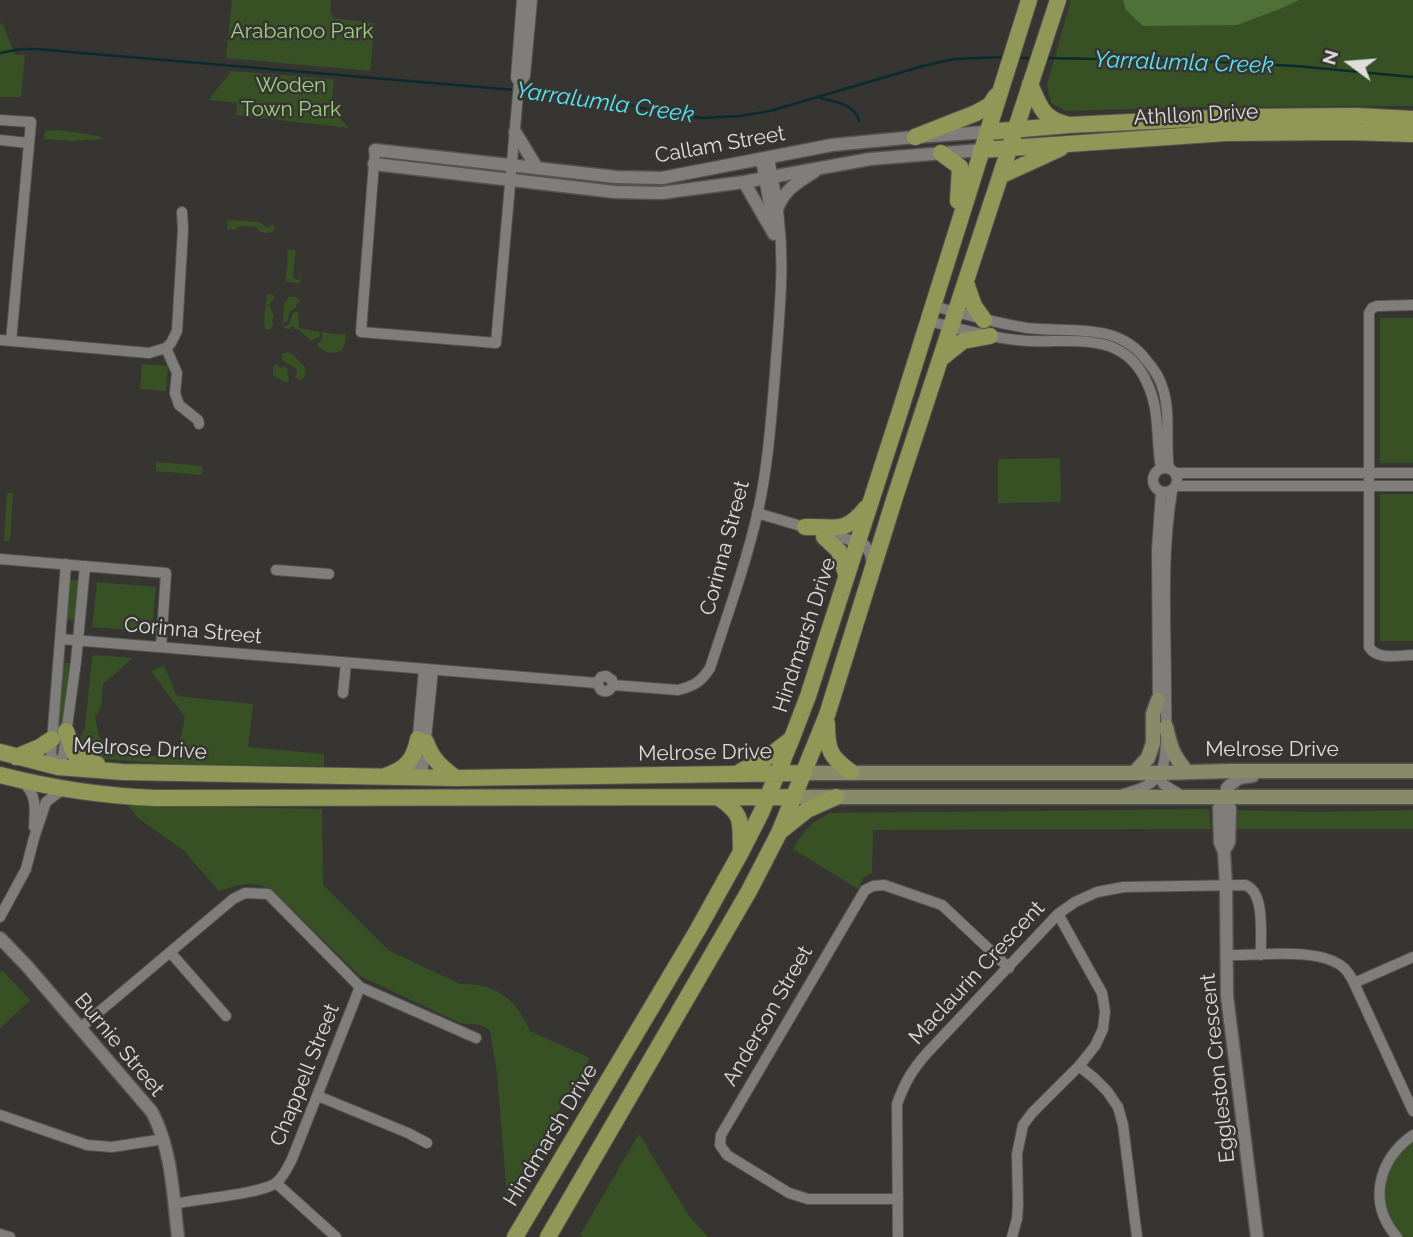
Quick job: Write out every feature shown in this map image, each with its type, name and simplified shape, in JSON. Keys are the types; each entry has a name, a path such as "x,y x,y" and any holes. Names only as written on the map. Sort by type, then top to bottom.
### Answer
{"main road":[{"name":"Hindmarsh Drive","path":"548,1237 749,891 779,833 827,715 872,571 865,545 870,503 1029,0"},
{"name":"Hindmarsh Drive","path":"515,1237 697,931 768,797 808,696 846,574 865,545 942,358 1058,0"},
{"path":"1032,80 1042,109 1049,118 1069,125"},
{"path":"915,136 990,106 1002,83"},
{"name":"Athllon Drive","path":"987,132 1069,125 1260,117 1351,116 1413,119"},
{"name":"Athllon Drive","path":"981,150 1250,132 1413,134"},
{"path":"1002,175 1070,144"},
{"path":"941,153 960,167 961,183 953,242"},
{"path":"966,283 974,306 984,320"},
{"path":"942,358 963,341 990,336"},
{"path":"805,527 844,527 858,518 870,503"},
{"path":"824,537 839,551 846,574"},
{"path":"1134,773 1148,758 1153,743 1153,714 1158,701"},
{"path":"827,715 827,743 831,755 851,772"},
{"path":"1166,727 1170,748 1187,772"},
{"path":"16,757 59,735 73,754 85,761 123,772"},
{"path":"736,774 768,757 792,738"},
{"path":"380,777 397,772 410,761 422,740 444,770 475,780 488,796"},
{"name":"Melrose Drive","path":"0,752 58,767 123,772 418,778 851,772 1413,771"},
{"path":"24,781 52,773 58,767 67,779 79,783 84,791"},
{"name":"Melrose Drive","path":"0,775 64,789 132,797 1189,797 1226,793 1413,797"},
{"path":"488,796 499,777"},
{"path":"417,797 418,778"},
{"path":"719,797 732,807 738,817 741,852"},
{"path":"779,833 807,810 836,797"}],"street":[{"path":"375,150 361,332 496,343 518,98 519,83 516,78 522,0"},
{"path":"519,83 525,76 532,0"},
{"path":"0,120 31,122 6,341 149,353 166,348 177,331 182,212"},
{"path":"515,132 537,168"},
{"name":"Callam Street","path":"375,150 616,177 662,178 832,145 987,132"},
{"path":"0,140 29,143"},
{"name":"Callam Street","path":"374,164 615,192 661,193 769,178 870,159 981,150"},
{"name":"Corinna Street","path":"61,639 597,683 601,677 606,676 611,678 613,685 678,690 695,685 710,668 725,623 757,513 765,475 781,283 777,209 765,159"},
{"path":"777,209 789,189 821,167"},
{"name":"Corinna Street","path":"769,178 774,234 780,248"},
{"path":"744,182 774,234"},
{"path":"1413,305 1377,306 1369,313 1369,648 1380,656 1413,655"},
{"path":"930,314 954,320 990,336 1020,341 1091,341 1112,347 1132,361 1150,387 1155,404 1157,446 1168,470 1177,480 1169,490 1157,550 1159,773 1166,787 1189,797"},
{"path":"930,314 954,320 984,320 1029,328 1112,334 1134,347 1153,369 1164,391 1168,470"},
{"path":"166,348 177,373 175,393 179,405 198,420 199,424"},
{"path":"1413,473 1168,470 1155,473 1153,480 1155,487 1169,490 1413,486"},
{"path":"1113,797 1146,787 1156,778 1164,761 1169,490"},
{"path":"757,513 865,545"},
{"path":"805,527 824,537 865,545"},
{"path":"0,559 166,573 161,648"},
{"path":"58,767 63,756 59,735 66,564"},
{"path":"58,767 51,754 59,735 78,641 85,566"},
{"path":"276,570 329,574"},
{"path":"343,692 346,663"},
{"path":"418,778 428,669"},
{"path":"1204,772 1221,780 1226,793 1240,778 1266,771"},
{"path":"24,781 31,789 35,801 34,838"},
{"path":"0,917 26,869 47,802 64,789"},
{"name":"Eggleston Crescent","path":"1226,793 1230,809 1229,842 1224,852 1227,996 1257,1237"},
{"name":"Anderson Street","path":"898,1199 808,1199 789,1193 727,1155 720,1145 721,1135 865,890 884,885 942,905 1009,968"},
{"name":"Maclaurin Crescent","path":"898,1237 897,1104 903,1086 912,1070 928,1052 1058,914 1075,902 1108,889 1245,885 1251,887 1259,902 1261,955"},
{"name":"Chappell Street","path":"80,1028 233,900 245,892 268,894 360,987 292,1159 276,1183"},
{"path":"1012,1237 1017,1219 1017,1154 1023,1125 1079,1066 1095,1046 1103,1029 1105,1012 1102,993 1058,914"},
{"name":"Burnie Street","path":"0,937 152,1112 168,1156 178,1237"},
{"path":"170,952 226,1016"},
{"path":"1227,956 1307,955 1328,959 1345,969 1408,1085 1413,1111"},
{"path":"1354,983 1413,957"},
{"path":"360,987 475,1038"},
{"path":"1079,1066 1107,1091 1118,1107 1123,1125 1137,1237"},
{"path":"318,1096 427,1143"},
{"path":"0,1115 87,1145 111,1147 164,1139"},
{"path":"1397,1237 1381,1210 1378,1195 1391,1156 1413,1135"},
{"path":"174,1204 258,1190 276,1183 336,1237"},
{"path":"0,1234 10,1237"}],"green space":[{"name":"Arabanoo Park","path":"232,0 331,0 333,18 375,23 370,71 226,58"},
{"path":"1071,0 1413,0 1413,106 1194,107 1066,111 1051,103 1047,85"},
{"path":"1123,0 1299,0 1237,25 1143,26 1126,10"},
{"path":"2,22 15,55 25,55 21,97 0,97"},
{"name":"Woden Town Park","path":"231,71 334,79 331,109 349,128 236,115 237,103 209,100"},
{"path":"45,131 102,137 72,141 44,139"},
{"path":"228,220 260,222 267,228 275,226 273,232 267,233 260,232 256,227 241,226 234,230 227,229"},
{"path":"289,250 296,250 294,279 299,280 302,262 300,284 285,281"},
{"path":"267,294 275,297 269,305 274,316 273,326 269,330 265,329 264,319"},
{"path":"289,297 297,297 300,302 290,311 287,322 283,324 284,304"},
{"path":"293,312 298,312 299,328 320,332 319,338 311,341 295,327 282,328 289,324"},
{"path":"1380,318 1413,318 1413,463 1380,463"},
{"path":"322,332 346,334 342,350 332,353 320,348 317,345 322,339"},
{"path":"288,352 305,367 305,376 301,380 295,378 297,369 282,360 282,354"},
{"path":"142,364 168,366 166,391 140,389"},
{"path":"276,364 287,368 288,382 273,375 273,367"},
{"path":"1060,458 1061,502 998,503 998,459"},
{"path":"156,462 202,466 202,475 156,471"},
{"path":"7,493 13,493 10,541 4,541"},
{"path":"1380,494 1413,494 1413,641 1380,641"},
{"path":"68,579 79,580 75,620 65,619"},
{"path":"97,582 156,587 152,632 92,627"},
{"path":"92,657 133,658 103,684 101,707 95,718 103,751 176,758 185,717 151,671 164,666 177,696 253,704 248,747 324,754 324,766 175,764 90,758 82,754 79,739 85,728"},
{"path":"63,663 69,663 61,753 54,752"},
{"path":"128,805 322,809 323,885 388,950 460,984 473,984 494,990 511,1002 530,1031 590,1058 507,1197 497,1074 490,1030 480,1025 460,1023 360,976 273,891 259,885 246,884 219,891 183,850 138,818"},
{"path":"1209,809 1211,829 873,830 872,873 863,878 858,889 793,849 808,828 830,813"},
{"path":"1234,810 1413,810 1413,829 1232,829"},
{"path":"2,970 30,1000 0,1028 0,972"},
{"path":"639,1134 689,1216 708,1237 580,1235"},
{"path":"1413,1135 1413,1237 1397,1237 1381,1210 1384,1174"}],"waterway":[{"name":"Yarralumla Creek","path":"0,53 36,49 514,90"},
{"name":"Yarralumla Creek","path":"521,90 608,101 703,118 740,116 770,111 954,59 1004,57"},
{"name":"Yarralumla Creek","path":"1018,58 1032,58"},
{"name":"Yarralumla Creek","path":"1046,58 1296,66 1413,77"},
{"path":"820,98 848,107 857,115 859,121"}]}
